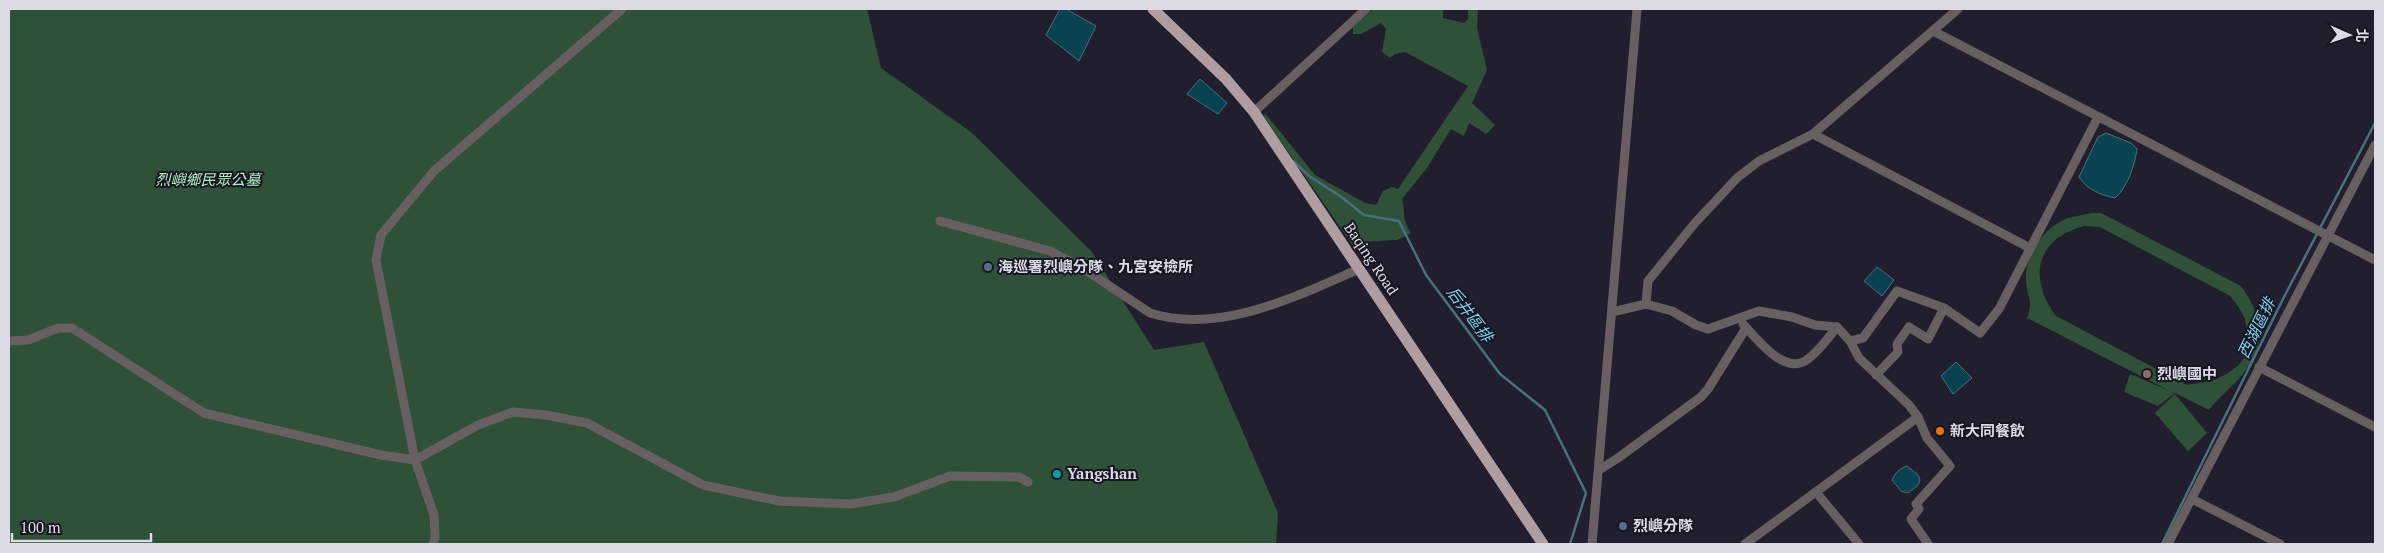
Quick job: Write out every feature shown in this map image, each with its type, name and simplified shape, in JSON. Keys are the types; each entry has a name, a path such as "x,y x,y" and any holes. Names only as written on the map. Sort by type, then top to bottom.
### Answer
{"main road":[{"name":"Baqing Road","path":"1153,9 1226,79 1254,112 1543,544"}],"street":[{"path":"433,544 435,537 434,514 415,460 376,260 381,235 434,171 622,9"},
{"path":"1254,112 1366,9"},
{"path":"1592,544 1637,9"},
{"path":"1646,304 1648,281 1696,223 1737,178 1759,161 1813,134 1958,9"},
{"path":"1933,32 2375,260"},
{"path":"1850,341 1863,338 1897,291 1944,308 1980,333 1998,310 2098,117"},
{"path":"1813,134 2030,248"},
{"path":"2168,544 2259,366 2321,233 2375,144"},
{"path":"940,221 1050,251 1084,268 1150,313 1161,316 1189,319 1225,316 1271,307 1359,269"},
{"path":"1612,312 1646,304 1672,311 1696,326 1708,329 1759,311 1792,317 1815,325 1837,327 1850,341 1859,358 1909,405 1918,417 1927,438 1950,466 1916,504 1919,509 1911,519 1928,544"},
{"path":"1876,375 1898,352 1897,344 1909,327 1928,339 1944,308"},
{"path":"1738,319 1776,357 1793,364 1805,361 1837,327"},
{"path":"9,341 28,340 58,328 72,328 204,413 381,456 415,460 478,425 513,412 546,415 587,423 703,485 779,501 851,504 894,497 950,476 1019,477 1028,482"},
{"path":"1599,470 1701,397 1746,328"},
{"path":"2259,366 2375,427"},
{"path":"1750,543 1918,417"},
{"path":"1816,492 1859,544"},
{"path":"2192,499 2280,544"}],"green space":[{"name":"烈嶼鄉民眾公墓","path":"9,9 867,9 881,68 972,133 1092,252 1154,350 1204,342 1278,513 1276,544 9,544"},
{"path":"1374,9 1443,9 1443,18 1464,23 1468,19 1468,9 1478,9 1477,28 1487,70 1472,103 1495,125 1486,134 1469,123 1464,136 1451,129 1427,168 1402,199 1405,219 1411,233 1397,240 1360,242 1356,250 1264,117 1265,113 1315,175 1365,203 1376,205 1383,191 1392,187 1398,189 1468,86 1405,52 1395,54 1390,58 1382,52 1386,29 1381,23 1361,34 1353,34 1353,26"},
{"path":"2091,213 2101,213 2241,286 2250,299 2256,312 2260,336 2254,358 2236,382 2209,410 2175,393 2158,406 2124,392 2130,374 2170,391 2027,318 2030,303 2026,271 2037,243 2059,222","holes":["2084,226 2100,227 2230,296 2245,319 2248,336 2246,355 2239,365 2227,374 2211,381 2187,385 2056,316 2047,302 2042,288 2041,262 2046,250 2055,240 2068,232"]},
{"path":"2175,394 2207,433 2188,451 2155,413"}],"water":[{"path":"1060,9 1066,9 1096,26 1079,61 1046,35"},
{"path":"1200,79 1227,103 1218,114 1187,94"},
{"path":"2106,133 2131,143 2137,149 2130,176 2115,198 2094,191 2079,177 2098,137"},
{"path":"1877,267 1894,280 1882,296 1864,281"},
{"path":"1956,362 1972,378 1953,394 1941,376"},
{"path":"1907,466 1918,475 1920,480 1918,485 1908,493 1901,491 1892,480 1898,471"}],"waterway":[{"name":"西湖區排","path":"2162,544 2284,297 2375,123"},
{"name":"后井區排","path":"1293,161 1309,176 1340,196 1364,215 1399,221 1426,275 1500,374 1545,410 1586,493 1570,544"}],"place":[{"name":"海巡署烈嶼分隊、九宮安檢所","path":"988,267"},
{"name":"烈嶼國中","path":"2147,374"},
{"name":"新大同餐飲","path":"1940,431"},
{"name":"Yangshan","path":"1057,474"},
{"name":"烈嶼分隊","path":"1623,526"}]}
